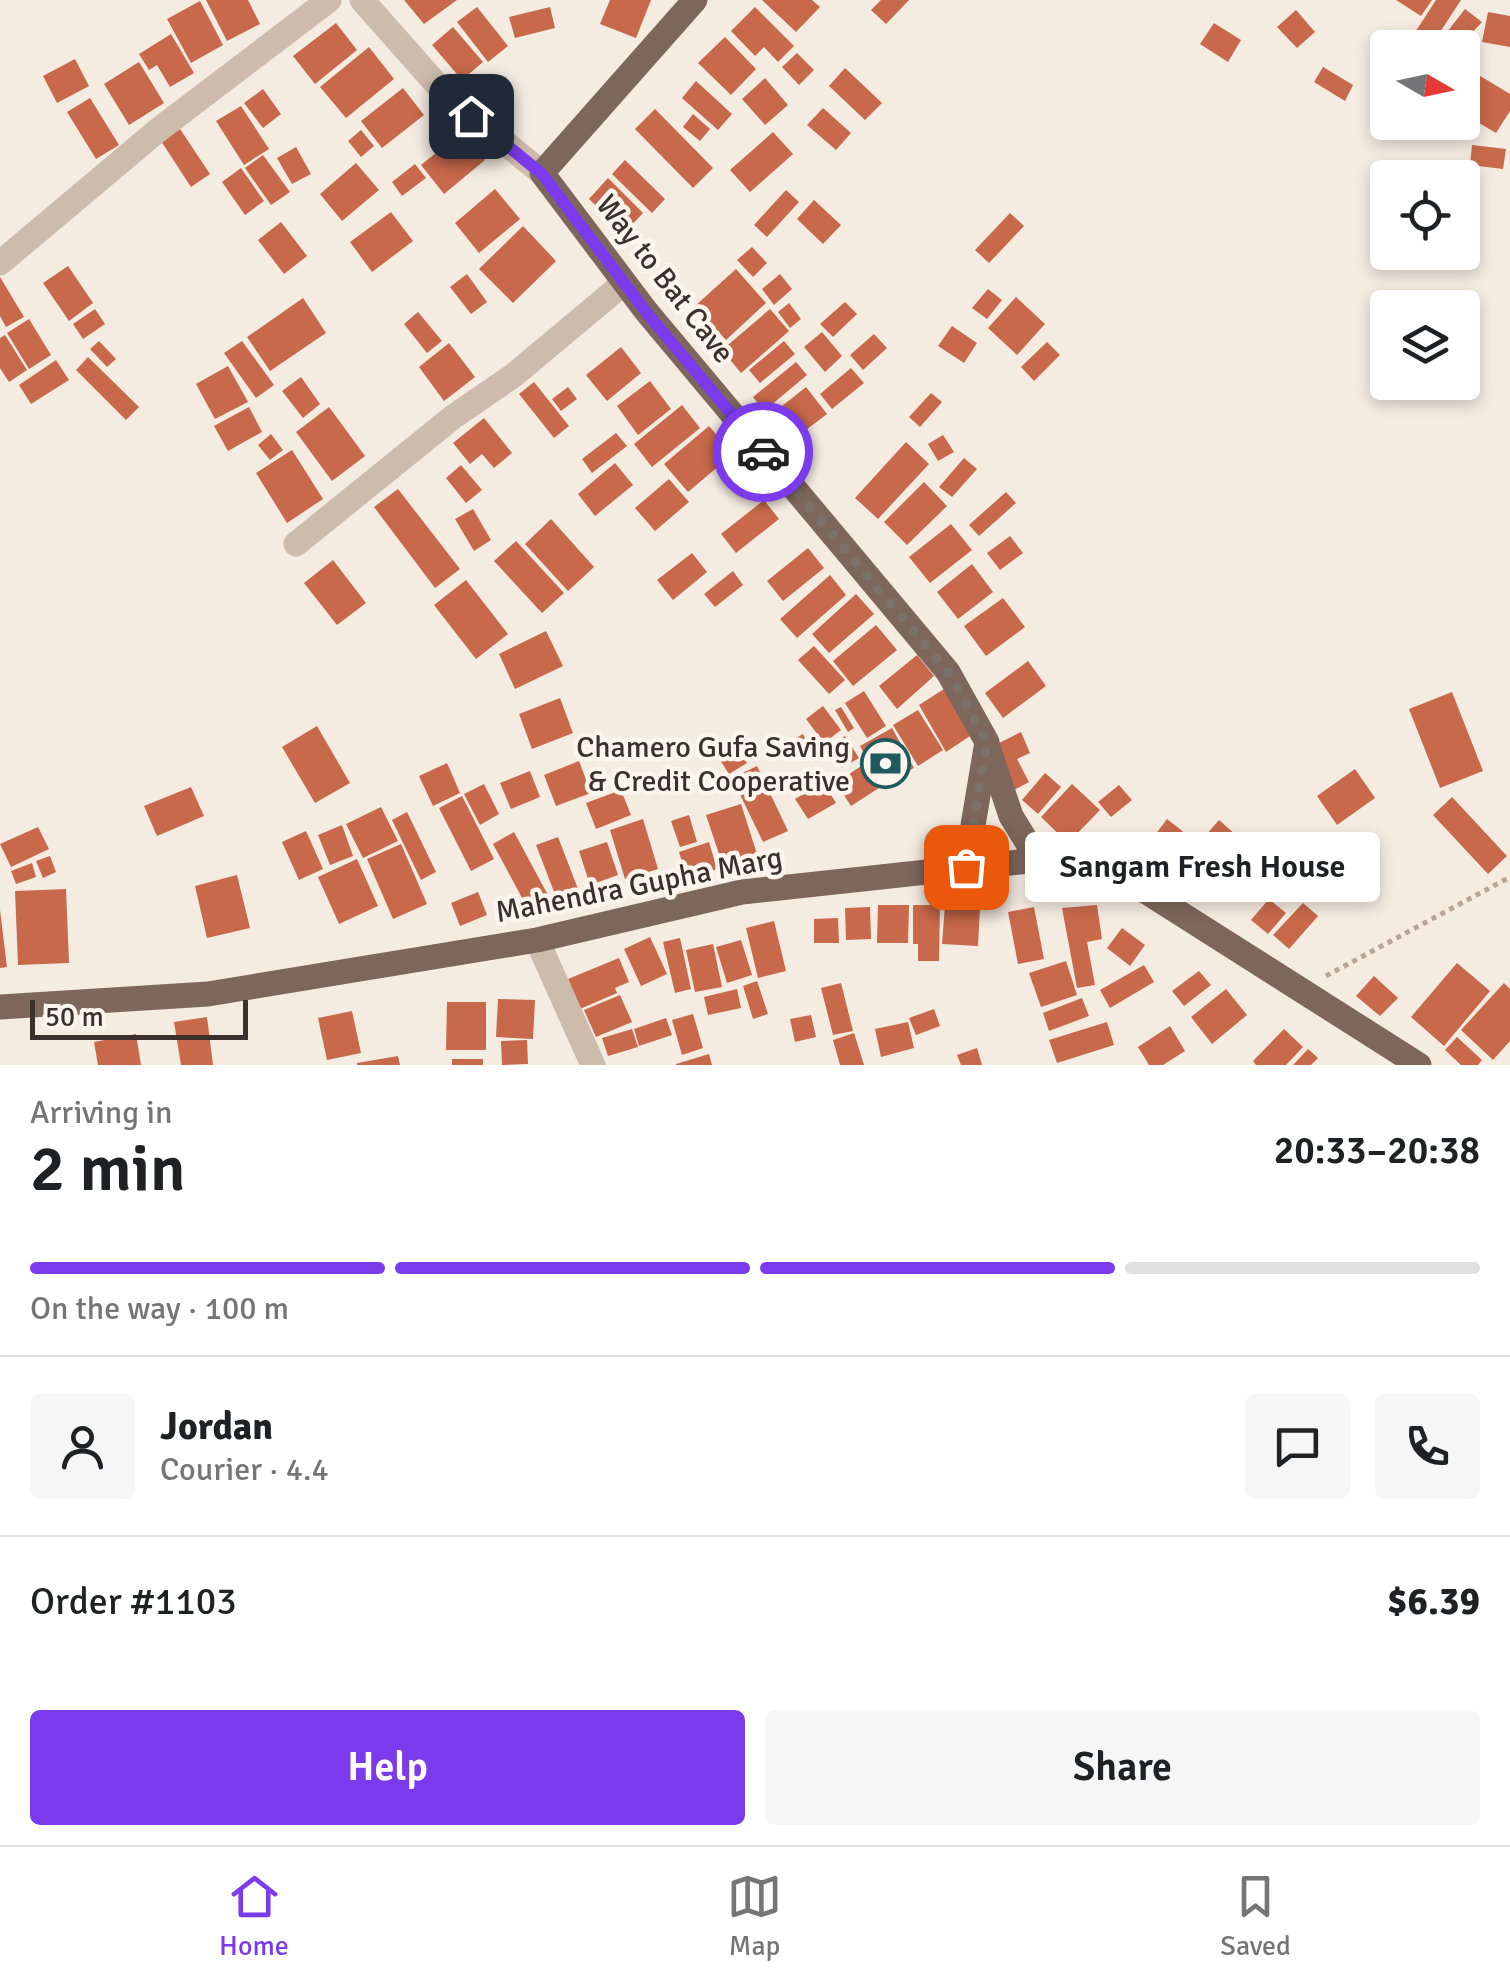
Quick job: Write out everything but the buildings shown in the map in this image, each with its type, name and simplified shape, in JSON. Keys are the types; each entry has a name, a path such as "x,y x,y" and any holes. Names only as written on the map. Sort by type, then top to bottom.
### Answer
{"main road":[{"path":"542,174 695,0"},
{"name":"Way to Bat Cave","path":"542,174 624,283 948,672 987,742 1011,816 1038,860"},
{"path":"966,867 987,742"},
{"name":"Mahendra Gupha Marg","path":"0,1007 208,994 537,940 742,892 1038,860 1145,891 1310,992 1418,1065"}],"street":[{"path":"0,262 156,131 329,0"},
{"path":"362,0 447,96 542,174"},
{"path":"296,544 453,417 514,375 624,283"},
{"path":"537,940 594,1065"}],"path":[{"path":"1310,992 1326,977 1510,877"}],"way so far":[{"path":"763,452 948,672 987,742 966,867"}],"place":[{"name":"Chamero Gufa Saving & Credit Cooperative","path":"885,764"},
{"name":"Sangam Fresh House","path":"966,867"}],"route":[{"path":"471,116 542,174 646,312 763,452"}]}
